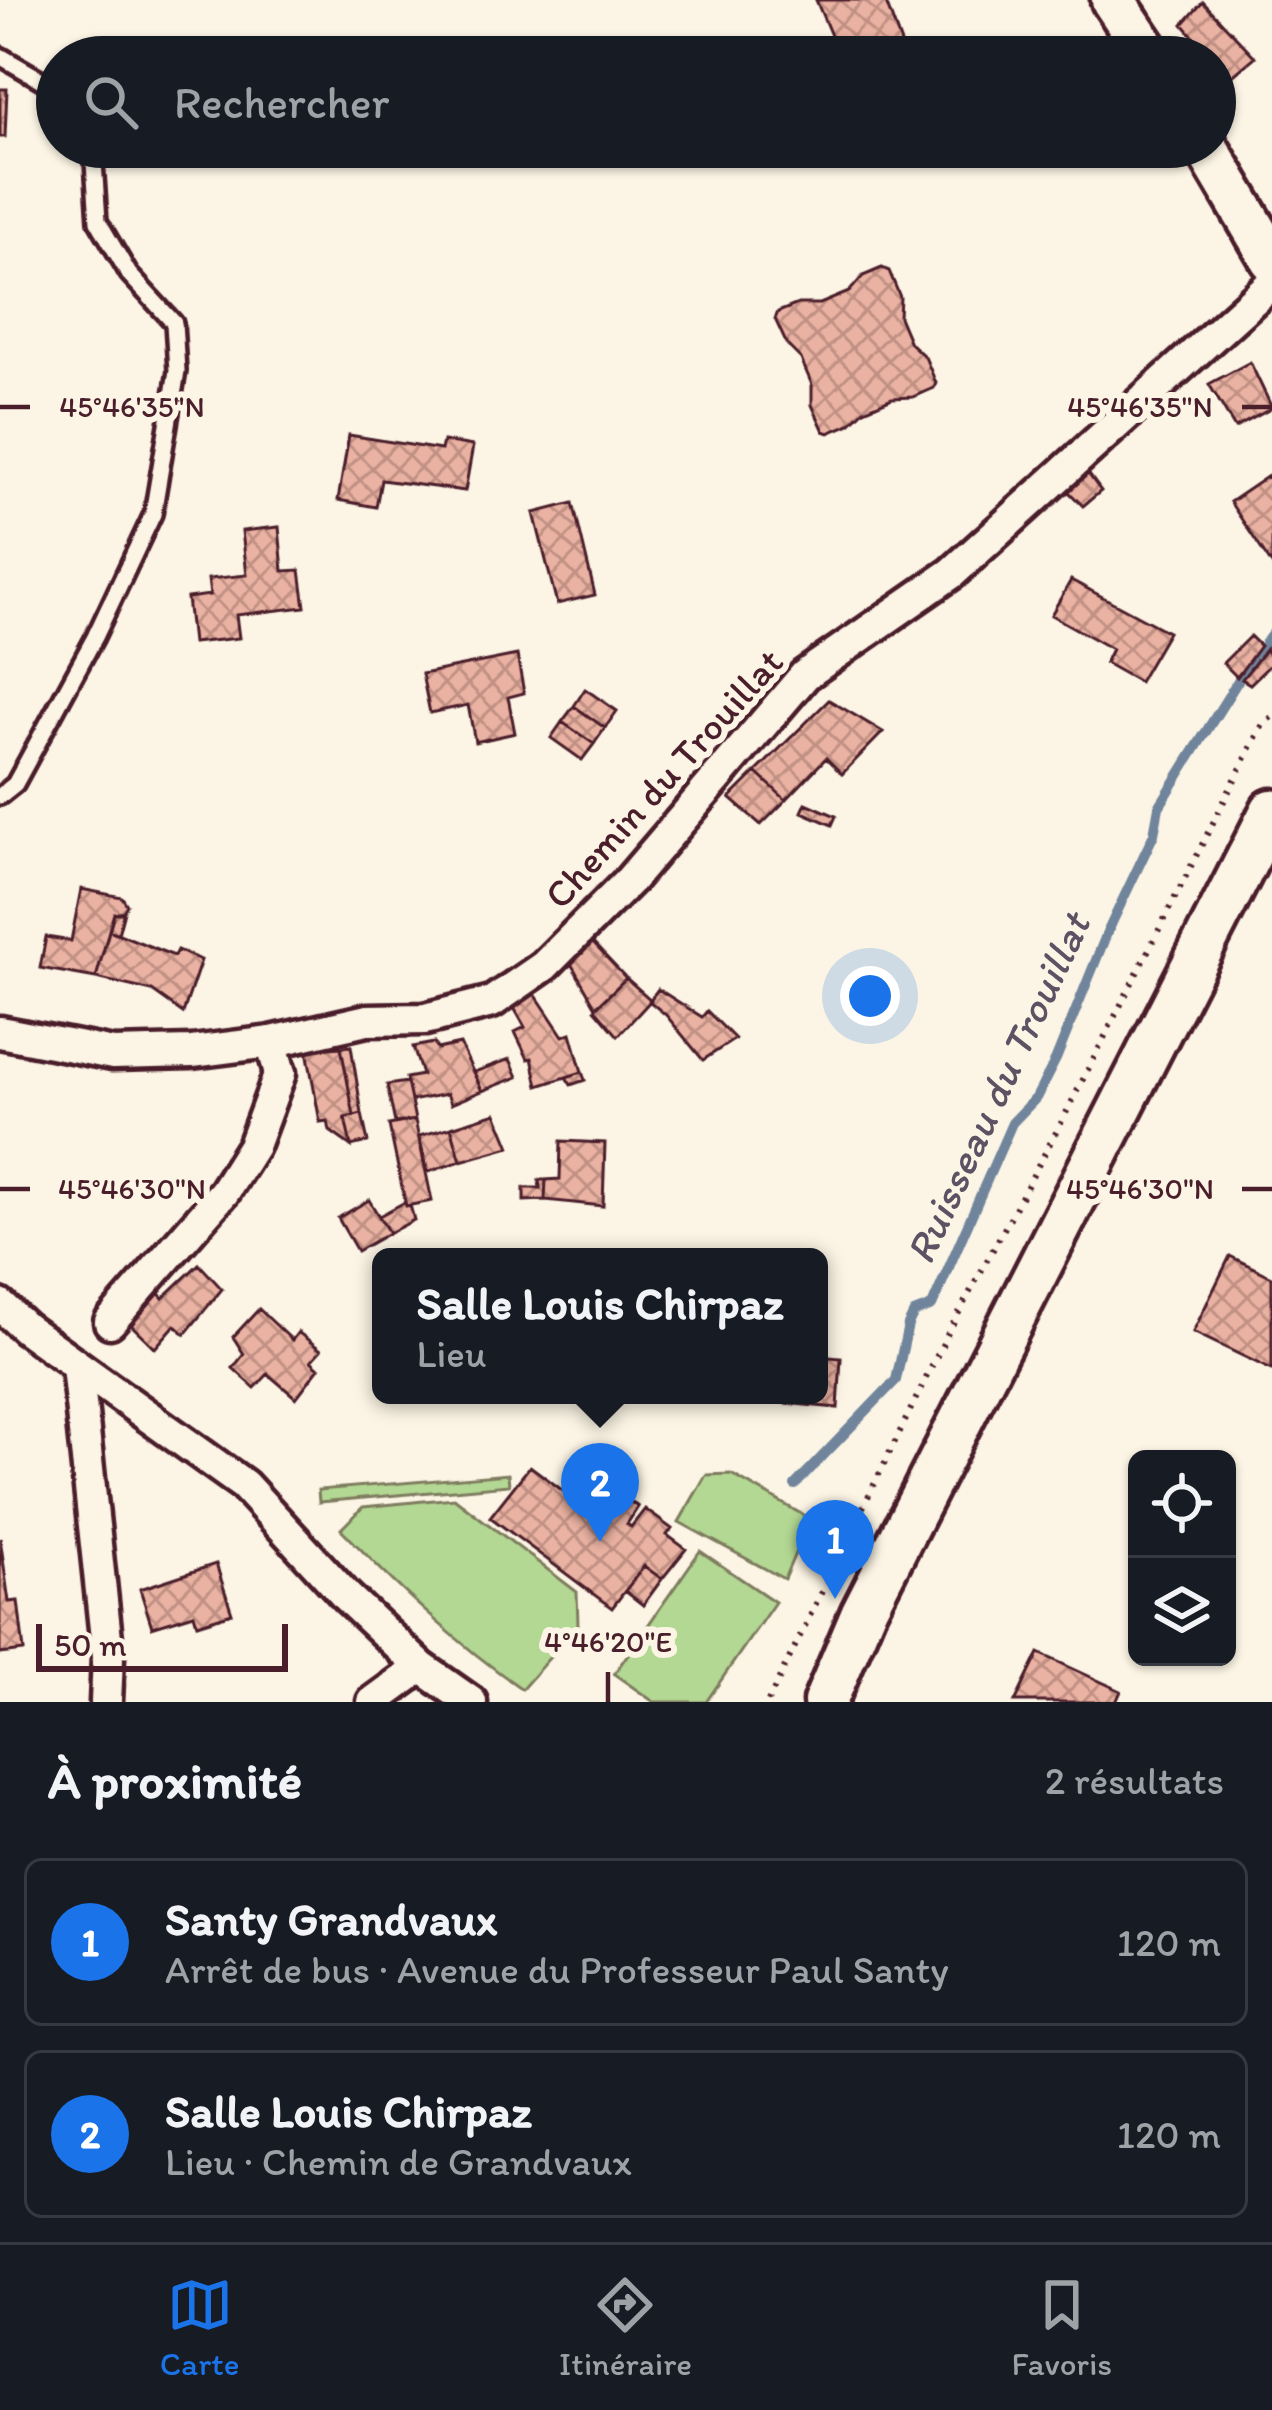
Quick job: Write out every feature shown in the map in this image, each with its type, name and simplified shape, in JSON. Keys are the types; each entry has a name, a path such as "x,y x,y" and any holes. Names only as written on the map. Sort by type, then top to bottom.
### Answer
{"main road":[{"path":"1113,0 1137,36"},
{"path":"1218,168 1272,259"},
{"path":"823,1698 1272,812"}],"street":[{"name":"Chemin du Trouillat","path":"0,1032 112,1054 192,1052 271,1042 367,1020 425,1019 492,1002 544,966 630,880 805,675 952,573 1272,284"},
{"path":"110,1322 224,1192 253,1146 280,1073 271,1042"},
{"path":"0,1305 244,1485 347,1597 421,1666 471,1702"},
{"path":"77,1366 108,1657 106,1702"},
{"path":"373,1702 421,1666"}],"lane":[{"path":"0,56 36,77"},
{"path":"0,796 15,784 61,700 153,514 177,371 174,322 129,274 98,220 95,168"}],"path":[{"path":"768,1702 947,1334 1061,1123 1263,724 1272,716"}],"green space":[{"path":"508,1474 509,1485 319,1502 318,1490"},
{"path":"731,1474 810,1519 784,1579 679,1522 706,1475"},
{"path":"454,1498 577,1592 578,1625 522,1689 428,1614 341,1529 363,1507"},
{"path":"700,1551 775,1602 706,1702 654,1702 614,1674"}],"building":[{"path":"816,0 885,0 898,36 831,36"},
{"path":"1203,2 1235,36 1193,36 1183,24"},
{"path":"1236,37 1255,57 1236,73"},
{"path":"0,89 7,89 5,137 0,137"},
{"path":"882,268 889,271 900,297 899,317 910,343 925,357 936,383 913,397 892,398 864,410 850,424 829,433 812,405 812,385 801,359 787,345 775,319 778,312 798,304 820,304 849,292 863,276"},
{"path":"1250,362 1272,408 1235,428 1209,384"},
{"path":"349,435 441,450 443,441 473,446 465,491 381,480 376,507 338,500"},
{"path":"1087,472 1101,491 1083,506 1067,490"},
{"path":"1268,476 1272,482 1272,565 1230,502"},
{"path":"573,503 595,595 557,604 534,513"},
{"path":"279,527 283,571 300,570 305,607 236,615 239,638 192,643 187,598 210,595 208,579 247,575 242,531"},
{"path":"1071,580 1168,632 1139,682 1105,663 1112,649 1051,615"},
{"path":"1250,636 1260,646 1237,677 1223,663"},
{"path":"1266,649 1272,663 1250,684 1242,679"},
{"path":"517,655 524,693 508,697 515,733 475,742 468,705 430,713 422,674"},
{"path":"585,689 617,711 605,728 574,706"},
{"path":"829,700 883,732 842,774 826,758 786,800 756,772"},
{"path":"574,706 605,728 594,744 562,722"},
{"path":"562,722 594,744 582,760 551,738"},
{"path":"756,772 786,800 761,825 730,798"},
{"path":"806,803 836,816 832,825 802,812"},
{"path":"81,889 122,897 127,905 122,913 114,913 96,978 40,968 46,937 71,941"},
{"path":"124,911 118,934 109,930 114,913"},
{"path":"109,930 174,956 177,950 201,960 183,1013 152,991 96,978"},
{"path":"589,939 626,978 596,1007 569,960"},
{"path":"626,978 651,1000 618,1036 595,1009"},
{"path":"658,989 702,1017 707,1011 735,1039 703,1060 649,1001"},
{"path":"535,994 563,1036 571,1033 582,1072 538,1086 532,1058 528,1059 515,1032 525,1027 513,1006"},
{"path":"434,1043 437,1049 460,1044 482,1091 451,1104 447,1094 411,1101 406,1078 422,1075 413,1047"},
{"path":"351,1046 362,1114 354,1116 341,1047"},
{"path":"341,1047 354,1116 345,1118 351,1146 330,1131 328,1121 320,1122 307,1050"},
{"path":"510,1059 518,1077 482,1091 474,1072"},
{"path":"582,1072 585,1080 571,1085 566,1077"},
{"path":"407,1082 415,1120 395,1123 387,1085"},
{"path":"496,1113 510,1147 461,1161 451,1127"},
{"path":"362,1114 368,1142 351,1146 345,1118"},
{"path":"415,1120 432,1201 406,1206 389,1125"},
{"path":"451,1127 461,1161 428,1172 419,1136"},
{"path":"561,1141 605,1143 603,1206 545,1200 546,1180 560,1179"},
{"path":"539,1180 546,1180 545,1200 524,1201 524,1188 540,1188"},
{"path":"369,1200 389,1233 357,1251 338,1218"},
{"path":"405,1202 414,1220 389,1233 379,1216"},
{"path":"1230,1256 1272,1277 1272,1370 1193,1332"},
{"path":"199,1264 222,1289 185,1334 175,1325 155,1348 126,1320 155,1289 163,1298"},
{"path":"259,1309 292,1340 298,1332 321,1350 311,1361 319,1368 296,1398 268,1374 255,1388 233,1368 244,1354 233,1337"},
{"path":"828,1357 841,1358 838,1408 794,1404 828,1404"},
{"path":"530,1466 574,1499 583,1485 611,1488 638,1507 627,1524 631,1527 645,1509 672,1529 667,1535 686,1549 662,1579 644,1566 612,1608 490,1517"},
{"path":"0,1538 9,1602 18,1601 24,1651 0,1654"},
{"path":"216,1564 232,1613 197,1624 194,1614 152,1627 140,1589"},
{"path":"644,1566 662,1579 643,1605 625,1591"},
{"path":"1039,1653 1121,1691 1116,1702 1015,1702"}],"waterway":[{"name":"Ruisseau du Trouillat","path":"795,1485 896,1380 908,1325 914,1313 932,1306 1012,1123 1036,1098 1056,1059 1154,834 1159,807 1272,634"}],"place":[{"name":"Salle Louis Chirpaz","path":"600,1542"},
{"name":"Santy Grandvaux","path":"835,1599"}]}
